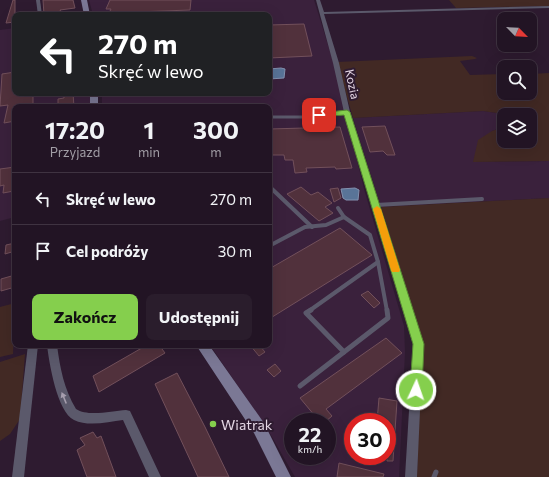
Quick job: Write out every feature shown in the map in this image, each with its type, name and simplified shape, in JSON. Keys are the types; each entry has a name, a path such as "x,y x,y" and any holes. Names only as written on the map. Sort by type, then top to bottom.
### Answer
{"street":[{"path":"38,0 40,12"},
{"path":"84,0 86,12"},
{"name":"Kozia","path":"318,0 336,63 347,112 418,344 411,477"},
{"path":"322,13 549,7"},
{"path":"18,477 33,348"},
{"path":"52,348 56,372 66,404 76,416 92,418 126,415 155,477"},
{"path":"204,348 259,428 284,477"}],"lane":[{"path":"272,117 305,117 347,112"},
{"path":"272,189 312,227"},
{"path":"376,205 482,199"},
{"path":"300,386 388,318 378,262 370,235 344,217 338,208"},
{"path":"272,244 305,227 326,225 344,217"},
{"path":"344,352 306,313 378,262"}],"shaded area":[{"path":"89,0 314,0 333,61 364,189 404,326 405,352 399,477 295,477 288,465 336,465 336,413 284,413 284,458 268,430 212,348 272,348 272,104 102,104 102,96 272,96 272,12 92,12"},
{"path":"449,0 549,0 549,6 456,8"},
{"path":"12,28 12,96 95,96 94,104 12,104 12,218 0,221 0,30"},
{"path":"472,56 477,58 460,61 470,75 497,74 497,100 537,100 537,74 549,73 549,161 473,162 478,140 497,129 497,148 537,148 537,108 497,108 497,113 483,111 353,118 337,62"},
{"path":"483,111 497,113 497,129 492,131 473,162 549,161 549,198 381,207 353,118"},
{"path":"549,198 549,477 417,477 421,342 381,207"},
{"path":"12,304 12,348 13,348 13,354 0,357 0,307"},
{"path":"25,354 20,419 10,434 0,441 0,362"}],"water":[{"path":"272,69 285,69 284,78 272,79"},
{"path":"355,188 359,190 358,200 346,200 343,198 341,189"}],"building":[{"path":"13,0 15,0 15,12 12,12 12,22 6,23"},
{"path":"43,0 73,0 75,8 60,10 61,12 44,12"},
{"path":"110,0 191,0 190,10 110,12 111,9 106,9"},
{"path":"304,24 312,56 272,58 272,25"},
{"path":"12,72 12,96 33,96 33,104 12,104 12,122 4,123 8,105 0,106 2,74"},
{"path":"64,96 73,96 74,104 58,104 58,99 64,98"},
{"path":"385,126 395,155 387,155 383,151 370,152 362,127"},
{"path":"340,127 352,168 306,168 307,172 295,173 293,160 285,160 284,155 272,155 272,129"},
{"path":"12,167 12,191 3,193 4,185 0,186 0,169"},
{"path":"301,187 311,195 318,192 332,203 325,207 333,213 319,221 287,194"},
{"path":"338,188 341,198 334,202 330,189"},
{"path":"340,228 372,255 272,317 272,267"},
{"path":"12,244 12,252 5,254 6,245"},
{"path":"12,276 12,288 1,291 1,279"},
{"path":"368,291 380,303 374,308 361,295"},
{"path":"386,338 402,353 326,409 329,413 312,413 300,398"},
{"path":"142,348 161,348 165,353 99,392 93,376"},
{"path":"252,348 262,348 265,352 259,356"},
{"path":"275,364 281,371 274,377 267,370"},
{"path":"177,373 229,477 198,477 155,384"},
{"path":"379,398 397,401 396,416 396,413 378,413"},
{"path":"93,432 97,438 101,436 116,477 87,477 77,450 85,445 80,438"},
{"path":"339,463 384,474 383,477 337,477"}],"slow traffic":[{"path":"377,209 396,270"}],"place":[{"name":"Wiatrak","path":"213,424"}],"route":[{"path":"319,115 347,112 418,344 416,390"}]}
